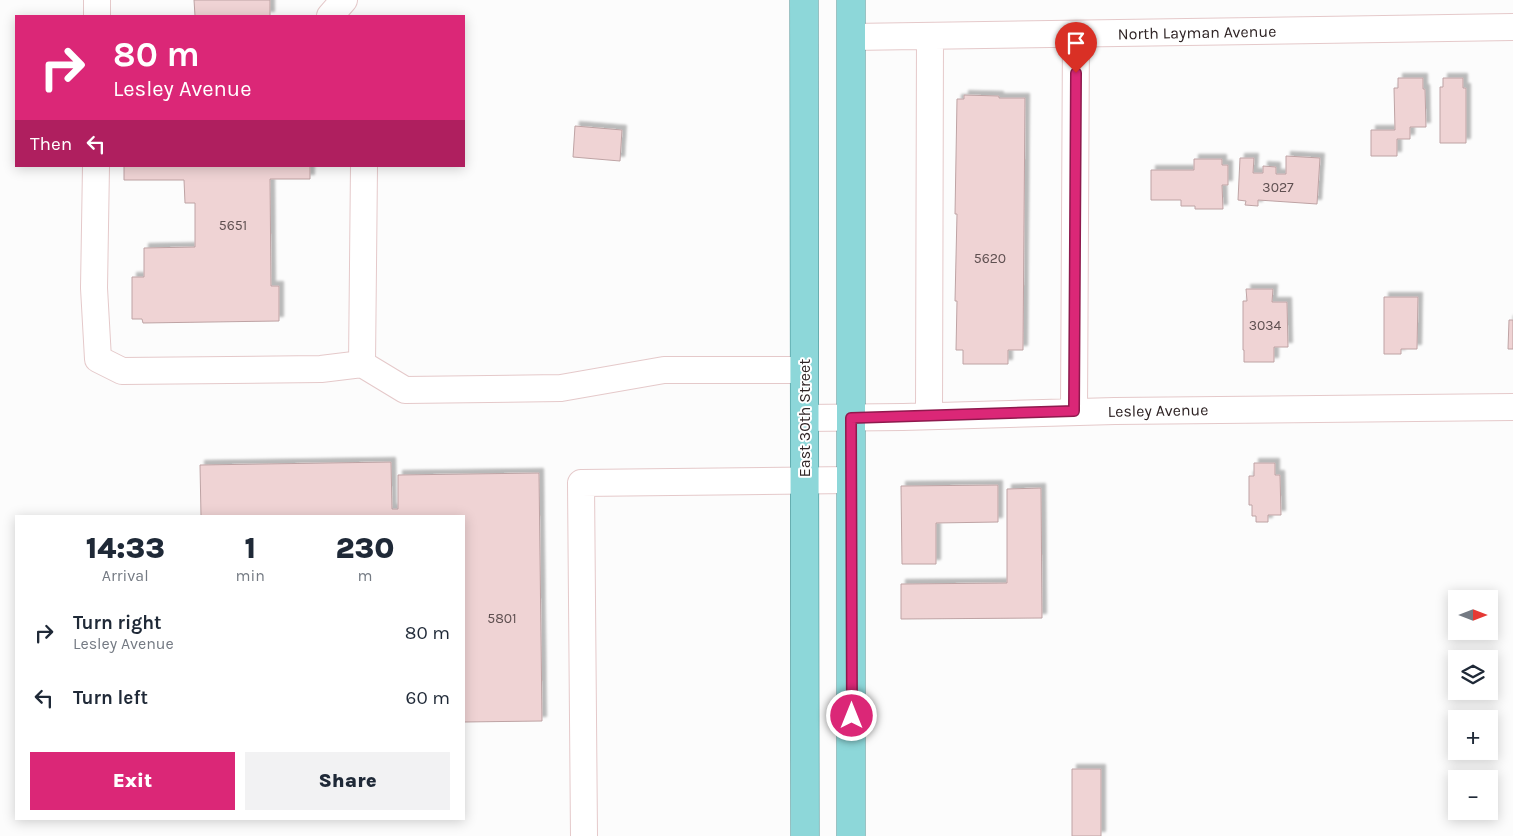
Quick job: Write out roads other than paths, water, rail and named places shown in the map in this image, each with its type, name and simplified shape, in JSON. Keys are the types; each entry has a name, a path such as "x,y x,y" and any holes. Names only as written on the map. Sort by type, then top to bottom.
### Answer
{"main road":[{"name":"East 30th Street","path":"804,0 805,836"},
{"path":"851,0 851,836"}],"street":[{"path":"97,0 97,15"},
{"path":"331,15 345,0 355,15"},
{"name":"North Layman Avenue","path":"851,37 1513,27"},
{"path":"1074,411 1076,34"},
{"path":"929,416 930,36"},
{"path":"96,167 94,288 98,359 122,371 321,369 362,364 405,390 561,388 664,370 804,370"},
{"path":"362,364 364,167"},
{"name":"Lesley Avenue","path":"804,418 1074,411 1513,407"},
{"path":"584,836 581,484 852,480"}]}
